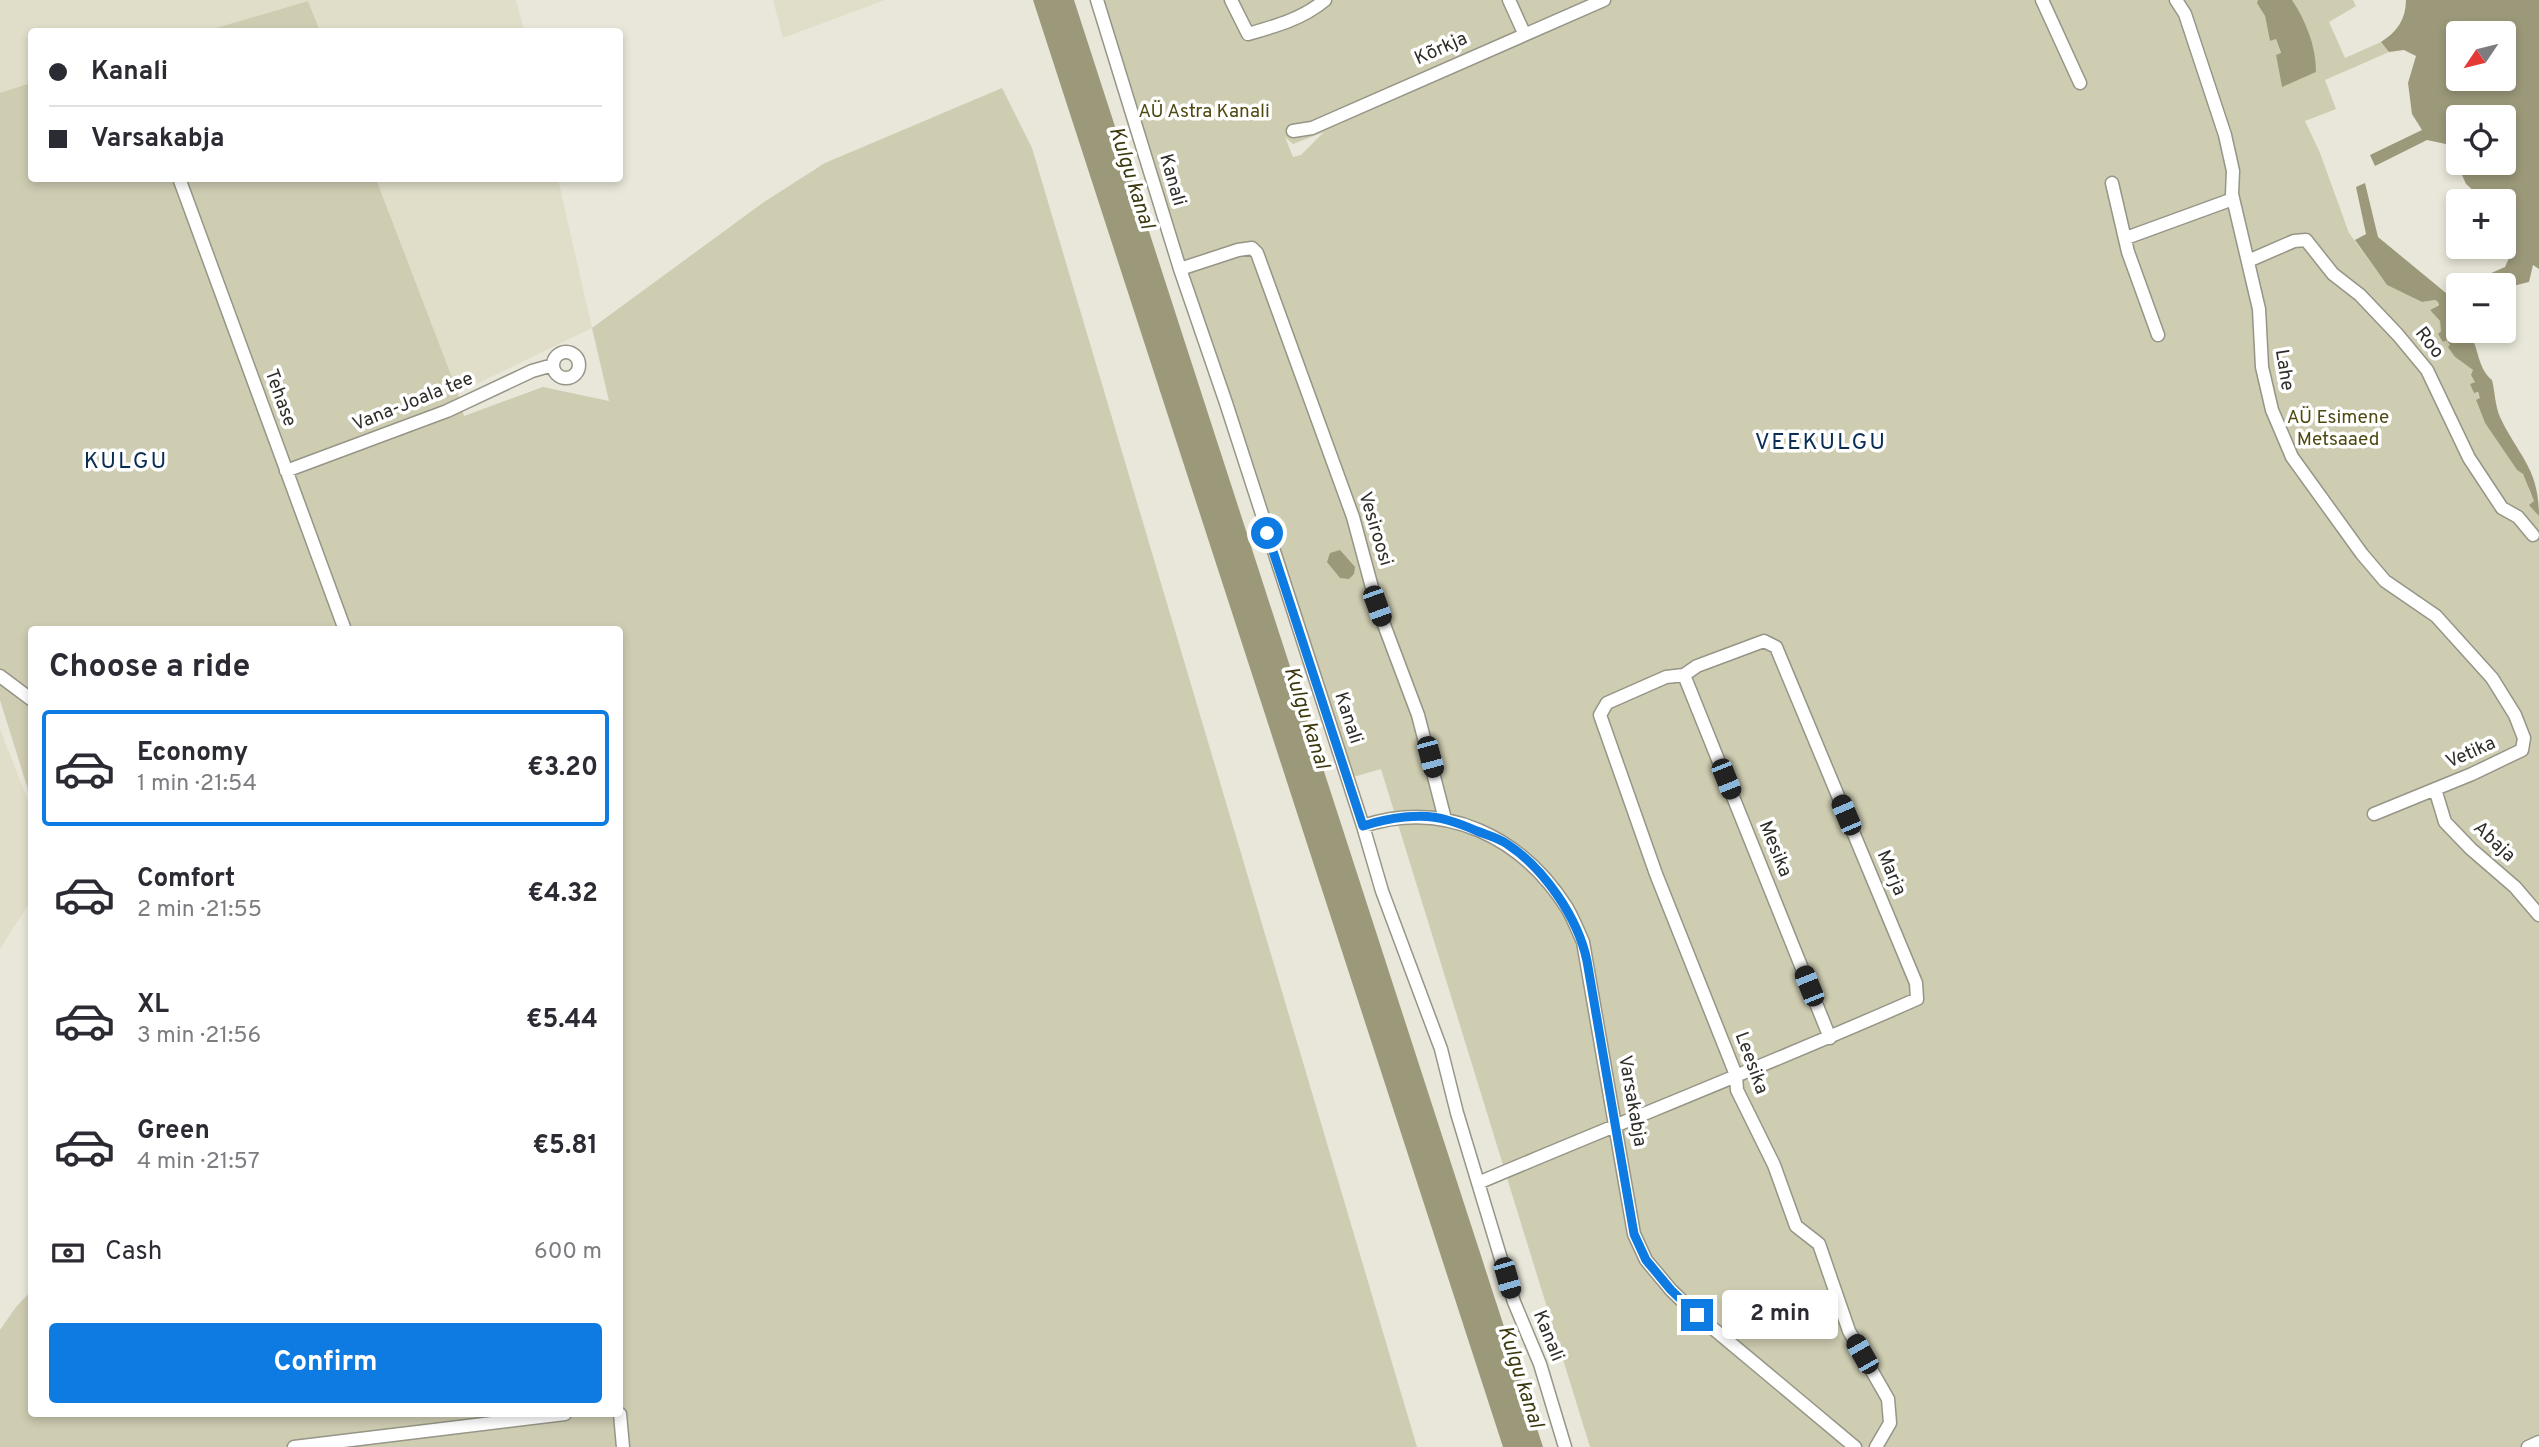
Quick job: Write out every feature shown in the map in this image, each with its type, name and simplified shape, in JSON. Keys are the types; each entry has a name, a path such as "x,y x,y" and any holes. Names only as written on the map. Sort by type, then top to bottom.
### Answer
{"street":[{"name":"Kanali","path":"1097,0 1180,269 1226,403 1385,900 1441,1049 1514,1302 1541,1364 1565,1447"},
{"path":"1231,0 1248,34 1287,23 1312,11 1325,0"},
{"path":"1509,0 1524,33"},
{"name":"Kõrkja","path":"1293,131 1312,128 1604,0"},
{"path":"2042,0 2080,83"},
{"name":"Lahe","path":"2176,0 2185,14 2225,135 2232,171 2233,199 2259,309 2262,367 2272,410 2292,457 2362,554 2385,580 2436,617 2493,678 2515,715 2524,738 2522,750"},
{"name":"Tehase","path":"180,182 344,626"},
{"path":"2112,183 2128,252 2158,335"},
{"path":"2126,238 2233,199"},
{"name":"Roo","path":"2248,261 2294,241 2306,240 2333,274 2360,295 2427,370 2469,458 2502,509 2518,517 2533,535"},
{"name":"Vesiroosi","path":"1180,269 1238,250 1252,248 1257,253 1353,517 1377,606 1418,715 1445,819"},
{"name":"Vana-Joala tee","path":"286,471 447,411 532,370 553,365"},
{"name":"Marja","path":"1684,676 1697,666 1764,640 1776,647 1916,983 1917,999 1830,1038"},
{"path":"0,676 28,696"},
{"name":"Leesika","path":"1684,676 1666,677 1607,703 1600,715 1656,874 1737,1075 1737,1090 1774,1165 1796,1226 1819,1244 1849,1331 1888,1399 1889,1423 1876,1447"},
{"name":"Mesika","path":"1684,676 1830,1038"},
{"name":"Vetika","path":"2374,814 2522,750"},
{"name":"Abaja","path":"2435,789 2445,822 2515,887 2539,915"},
{"path":"1363,826 1406,818 1445,819"},
{"name":"Varsakabja","path":"1445,819 1507,844 1535,869 1567,908 1583,942 1634,1234 1646,1260 1697,1315 1855,1447"},
{"path":"1478,1183 1830,1038"},
{"path":"294,1447 540,1417"},
{"path":"620,1417 623,1447"},
{"path":"2528,1447 2539,1442"}],"shaded area":[{"path":"0,0 516,0 523,28 319,28 308,1 217,28 28,28 28,85 0,94"},
{"path":"773,0 885,0 783,38"},
{"path":"377,182 559,182 592,328 458,393"},
{"path":"0,729 28,801 28,905 0,949"}],"green space":[{"path":"1102,0 2258,0 2265,16 2270,41 2276,39 2281,54 2276,55 2282,86 2316,72 2307,28 2292,0 2353,0 2356,6 2329,22 2345,58 2381,42 2389,52 2325,80 2336,109 2305,121 2320,153 2349,233 2387,285 2422,302 2438,302 2439,304 2430,310 2440,321 2442,331 2438,334 2446,338 2455,357 2473,370 2475,382 2470,384 2481,398 2476,401 2485,423 2523,475 2535,501 2530,505 2539,516 2539,1447 1590,1447 1381,769 1353,777 1157,179","holes":["1324,132 1301,155 1293,157 1285,137 1293,144"]},
{"path":"308,1 319,28 216,28"},
{"path":"28,84 28,182 377,182 458,393 464,416 543,387 609,401 592,328 764,202 825,163 1002,88 1032,148 1417,1447 0,1447 0,1330 28,1294 28,1417 623,1417 623,626 28,626 28,789 0,700 0,93"}],"water":[{"name":"Kulgu kanal","path":"1033,0 1074,0 1543,1447 1503,1447"},
{"path":"2258,0 2292,0 2309,34 2316,72 2282,87 2276,55 2281,53 2276,39 2270,41 2265,16 2257,3"},
{"path":"2406,0 2539,0 2539,269 2533,265 2529,282 2516,285 2516,273 2491,273 2505,267 2509,259 2516,259 2516,189 2472,189 2462,175 2516,175 2516,105 2446,105 2446,144 2427,140 2375,166 2370,155 2422,130 2412,114 2408,83 2416,56 2404,50 2389,52 2381,42 2400,24"},
{"path":"2365,183 2378,237 2446,293 2446,340 2443,342 2438,334 2441,331 2440,321 2430,310 2439,305 2438,302 2422,302 2387,285 2355,240 2366,234 2356,187"},
{"path":"2449,343 2474,343 2483,369 2492,380 2500,417 2532,474 2539,516 2529,505 2534,501 2523,474 2517,470 2485,423 2476,400 2480,398 2478,392 2474,393 2470,384 2475,382 2471,375 2473,370 2455,357 2448,347"},
{"path":"1340,550 1355,567 1354,574 1349,579 1340,578 1327,562 1330,553"}],"district":[{"name":"VEEKULGU","path":"1821,443"},
{"name":"KULGU","path":"126,462"}],"route":[{"path":"1267,533 1363,826 1406,818 1433,817 1486,835 1507,844 1535,869 1567,908 1583,942 1587,961 1634,1234 1646,1260 1697,1315"}],"park label":[{"name":"AÜ Astra Kanali","path":"1204,112"},
{"name":"AÜ Esimene Metsaaed","path":"2338,429"}]}
